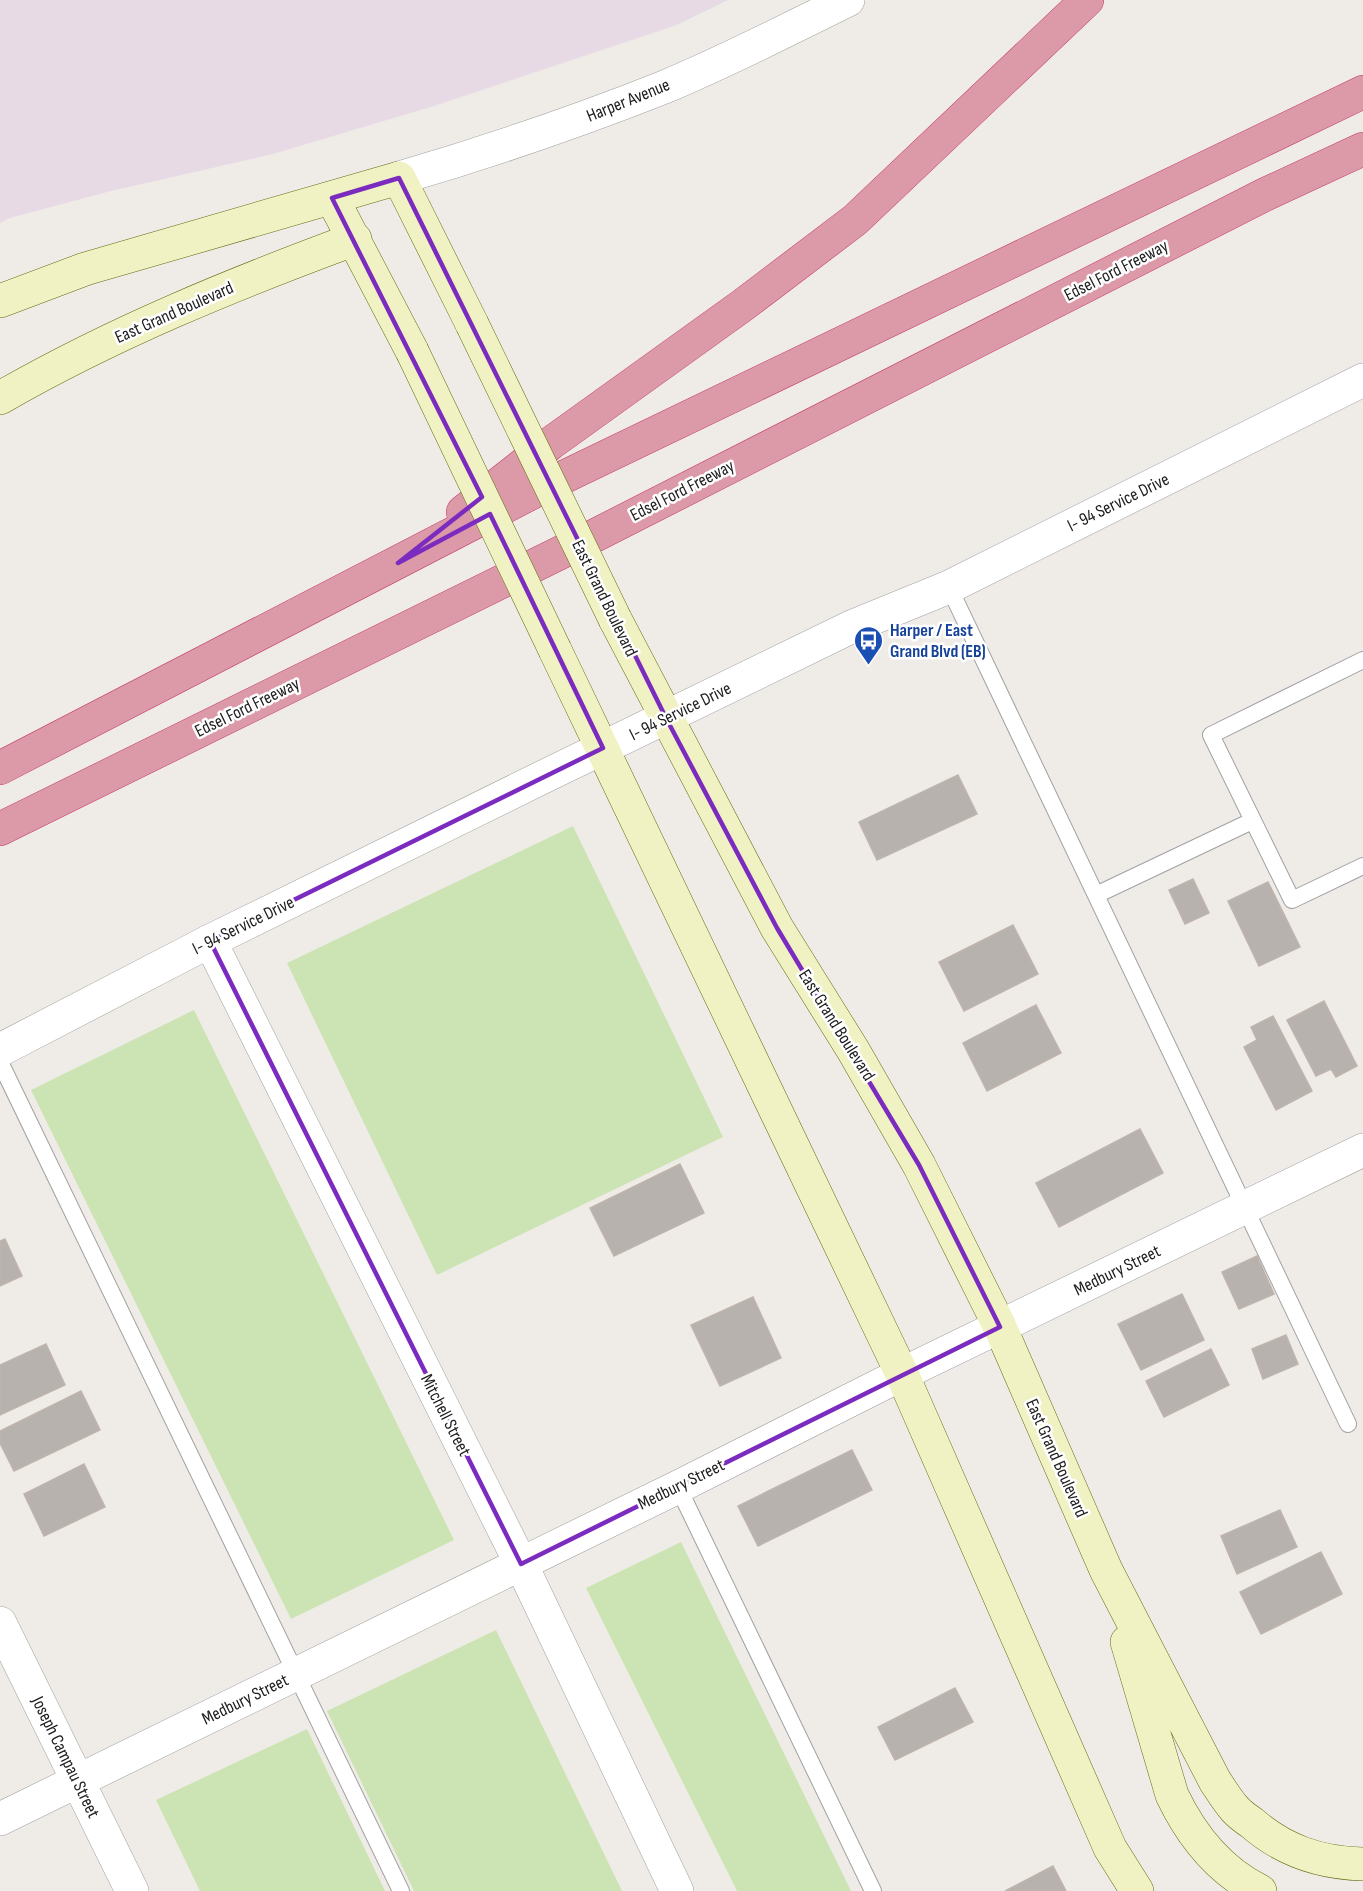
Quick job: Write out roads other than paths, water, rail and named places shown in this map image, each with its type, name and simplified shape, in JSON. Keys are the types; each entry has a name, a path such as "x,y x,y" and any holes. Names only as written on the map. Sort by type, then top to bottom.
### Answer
{"highway":[{"path":"398,563 551,443 743,305 855,220 1087,0"},
{"path":"0,768 541,488 1363,92"},
{"name":"Edsel Ford Freeway","path":"1,829 584,541 1266,194 1363,148"},
{"path":"1266,194 1363,157"}],"main road":[{"path":"0,301 85,269 399,178"},
{"name":"East Grand Boulevard","path":"399,178 615,619 666,718 777,928 853,1050 919,1165 1000,1327 1106,1570 1215,1781 1235,1809 1267,1837 1290,1850 1340,1864 1363,1864"},
{"path":"332,198 412,351 902,1374 1110,1848 1137,1891"},
{"name":"East Grand Boulevard","path":"0,399 40,375 181,308 254,276 355,239"},
{"path":"1106,1570 1172,1795 1181,1814 1202,1844 1229,1871 1260,1891"}],"street":[{"name":"Harper Avenue","path":"399,178 468,158 547,131 664,87 848,0"},
{"name":"I- 94 Service Drive","path":"0,1050 210,941 851,627 949,587 1363,380"},
{"name":"Mitchell Street","path":"210,941 521,1564 677,1891"},
{"name":"Medbury Street","path":"0,1819 521,1564 902,1374 1363,1150"},
{"name":"Joseph Campau Street","path":"0,1623 132,1891"}],"lane":[{"path":"949,587 1348,1424"},
{"path":"1363,660 1211,735 1292,900 1363,866"},
{"path":"1096,895 1252,821"},
{"path":"0,1062 401,1891"},
{"path":"678,1486 873,1891"}],"place":[{"name":"Harper / East Grand Blvd (EB)","path":"869,666"}]}
